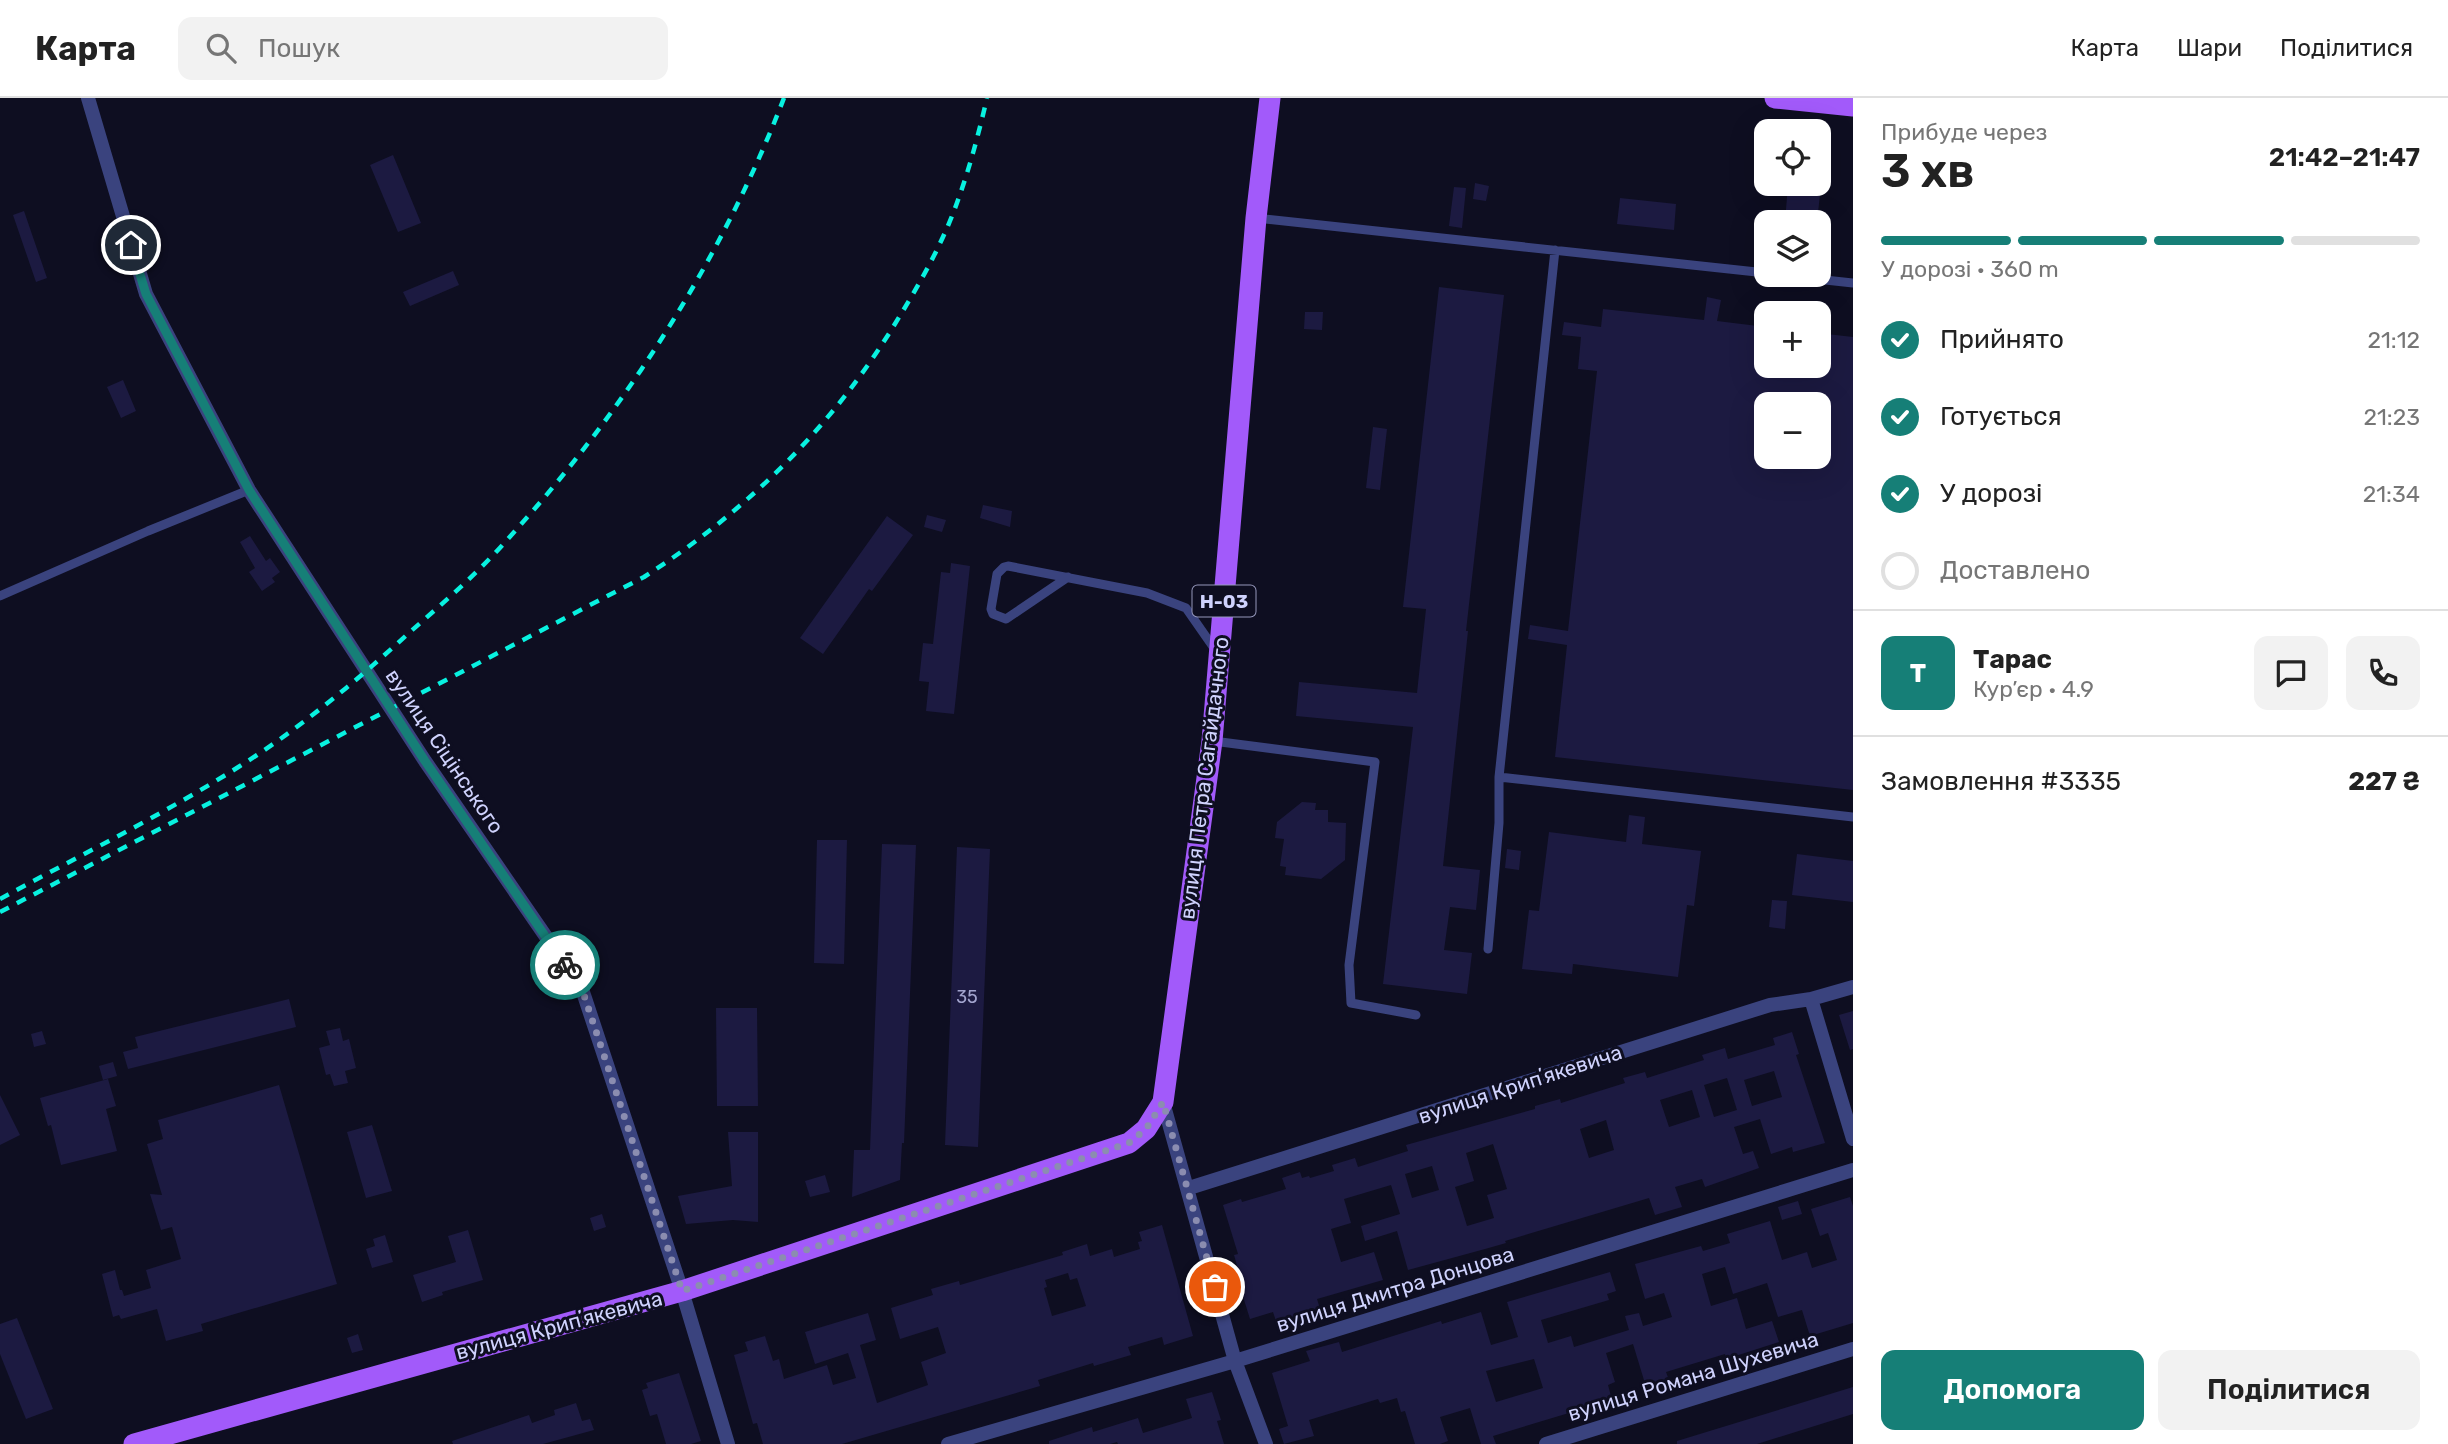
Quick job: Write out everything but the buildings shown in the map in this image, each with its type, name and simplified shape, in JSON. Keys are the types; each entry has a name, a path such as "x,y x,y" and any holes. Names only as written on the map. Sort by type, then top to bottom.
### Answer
{"main road":[{"name":"вулиця Петра Сагайдачного","path":"1163,1102 1212,741 1256,218 1270,98"},
{"path":"1775,98 1853,106"},
{"name":"вулиця Крипʼякевича","path":"134,1444 682,1291 1129,1143 1146,1129 1163,1102"}],"street":[{"name":"вулиця Сіцінського","path":"88,98 146,294 249,490 425,761 582,989 682,1291 728,1444"},
{"name":"вулиця Крипʼякевича","path":"1188,1188 1770,1004 1811,999 1853,986"},
{"path":"1811,999 1853,1139"},
{"name":"вулиця Петра Сагайдачного","path":"1163,1102 1235,1361 1265,1444"},
{"name":"вулиця Дмитра Донцова","path":"948,1444 1235,1361 1853,1170"},
{"name":"вулиця Романа Шухевича","path":"1546,1444 1853,1349"}],"lane":[{"path":"1256,218 1754,272"},
{"path":"1488,949 1499,823 1499,777 1555,250"},
{"path":"1831,281 1853,283"},
{"path":"0,596 249,490"},
{"path":"1068,578 1006,619 993,614 991,609 997,574 1004,567 1068,578 1147,593 1186,608 1219,656"},
{"path":"1212,741 1375,762 1349,965 1351,1003 1416,1015"},
{"path":"1499,777 1853,817"}],"railway":[{"path":"0,899 194,794 277,741 355,681 483,565 549,492 590,440 666,332 731,218 784,98"},
{"path":"0,912 644,577 720,522 755,492 819,427 876,354 917,287 946,230 962,188 987,98"}],"way so far":[{"path":"565,965 582,989 682,1291 1129,1143 1146,1129 1163,1102 1215,1287"}],"route":[{"path":"131,245 146,294 249,490 425,761 565,965"}]}
